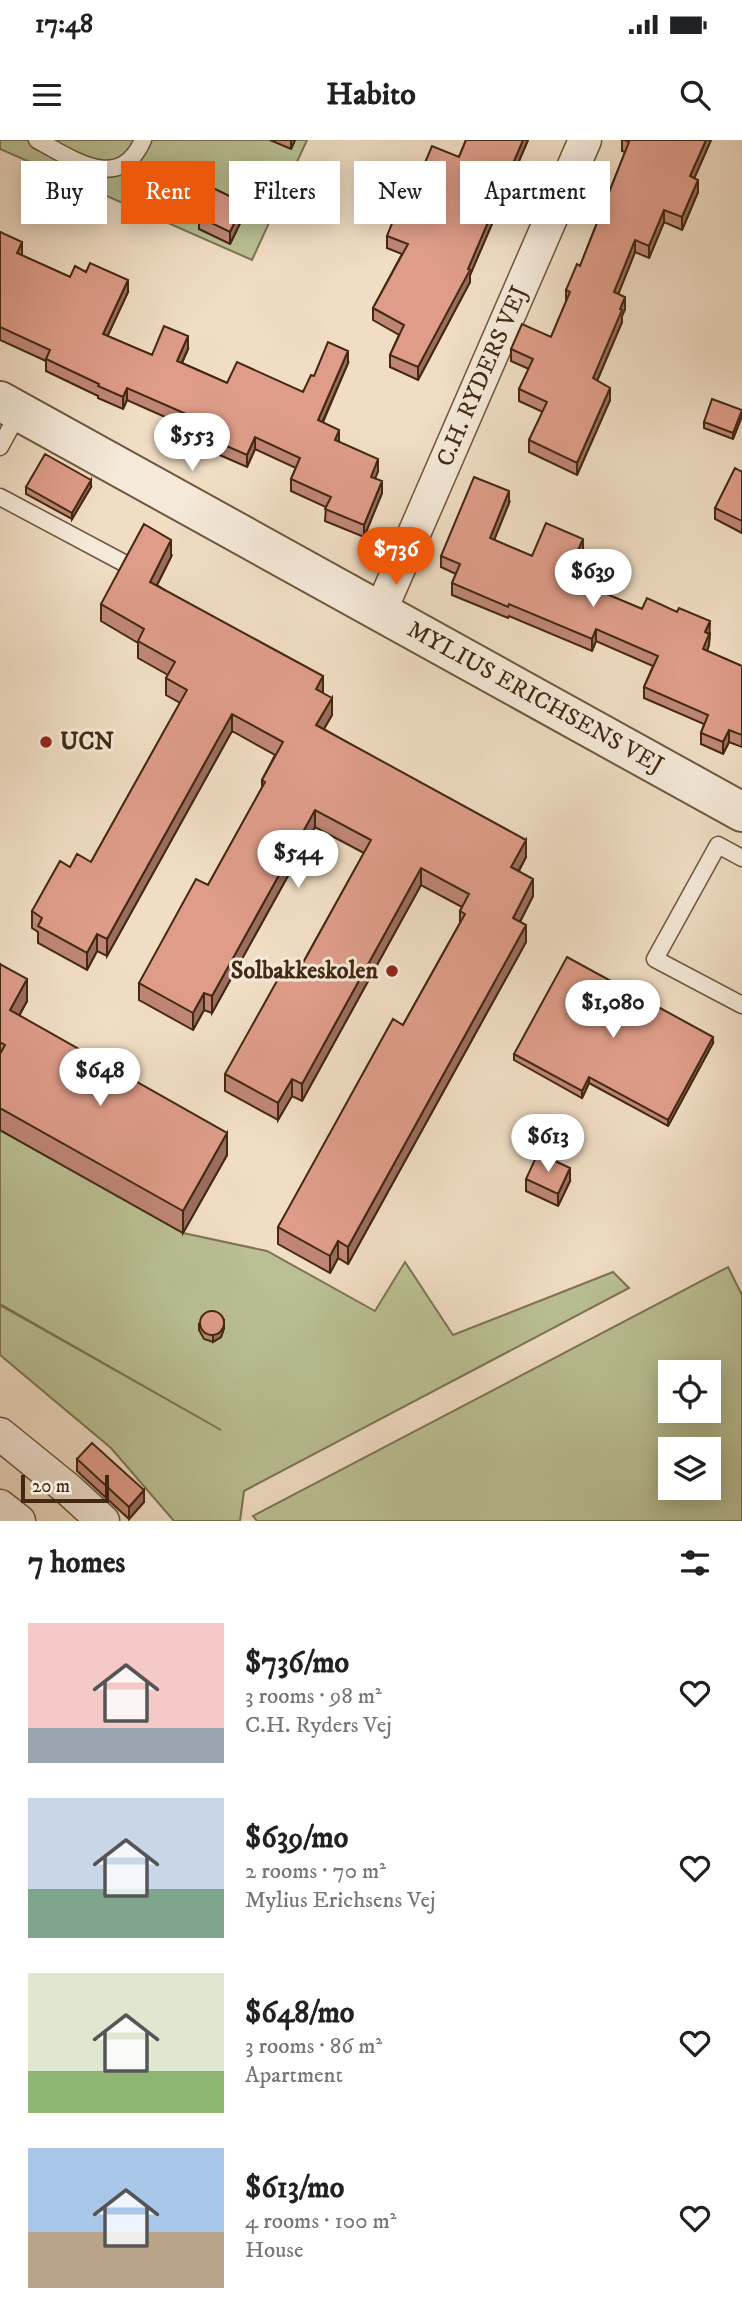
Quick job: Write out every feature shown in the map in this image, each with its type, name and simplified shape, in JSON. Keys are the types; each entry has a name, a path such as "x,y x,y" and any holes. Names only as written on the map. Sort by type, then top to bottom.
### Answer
{"street":[{"name":"C.H. RYDERS VEJ","path":"380,612 585,140"},
{"name":"MYLIUS ERICHSENS VEJ","path":"10,406 742,812"},
{"path":"0,1434 88,1513"},
{"path":"0,1506 19,1521"}],"lane":[{"path":"37,140 93,169 108,169 124,165 137,155 143,140"},
{"path":"0,447 10,406"},
{"path":"0,497 122,562"},
{"path":"742,858 718,845 655,959 742,1005"}],"green space":[{"path":"0,140 307,140 297,161 229,161 229,224 268,224 252,260 170,224 215,224 215,161 121,161 121,202 107,196 107,161 27,161 0,149"},
{"path":"0,1130 183,1233 267,1251 375,1311 405,1262 453,1335 613,1272 629,1288 244,1491 240,1521 174,1521 111,1448 0,1355 0,1305 221,1430 0,1304"},
{"path":"728,1267 742,1295 742,1521 257,1521 253,1516"}],"building":[{"path":"466,140 523,140 514,161 460,161 460,224 487,224 468,269 470,270 418,367 390,355 404,325 373,308 408,244 387,236 392,224 446,224 446,161 426,161 432,146 459,157"},
{"path":"625,140 706,140 690,176 698,180 682,217 664,210 649,246 635,240 614,292 625,297 620,309 622,310 593,378 610,388 577,463 529,440 547,402 519,389 533,359 511,349 522,324 551,337 570,292 566,290 577,264 580,266 597,224 610,224 610,190 629,142"},
{"path":"215,189 229,196 229,224 234,224 230,232 213,224"},
{"path":"0,232 22,242 17,253 70,277 75,266 86,272 90,263 128,280 103,334 152,355 164,326 188,336 177,361 227,383 237,362 303,392 311,375 314,376 328,342 348,351 318,420 339,430 335,440 378,459 371,477 382,481 364,525 325,509 331,497 291,479 300,458 255,437 247,455 215,441 220,431 208,426 209,424 127,388 123,397 98,386 99,384 46,359 50,350 0,327"},
{"path":"712,399 742,410 733,433 704,422"},
{"path":"45,454 91,480 72,513 26,487"},
{"path":"735,468 742,472 742,521 715,508"},
{"path":"474,477 509,491 490,538 532,556 546,523 583,539 566,577 642,609 647,598 677,612 679,608 710,621 705,632 709,634 703,649 742,666 742,735 729,730 723,742 701,733 708,715 644,687 658,656 596,629 592,639 452,583 460,564 441,556"},
{"name":"Solbakkeskolen","path":"144,524 171,540 150,582 323,676 316,689 332,698 316,725 526,840 511,867 533,879 513,918 526,925 348,1247 338,1241 330,1256 278,1227 393,1019 403,1025 465,914 460,911 469,894 421,868 302,1084 292,1079 278,1103 225,1074 287,963 299,970 371,840 315,810 212,996 204,993 193,1013 139,983 196,879 208,885 265,782 262,780 283,742 232,714 107,939 97,934 87,953 38,926 42,918 32,911 60,861 70,867 77,854 91,862 187,690 166,678 175,662 138,641 144,629 101,604"},
{"path":"567,957 713,1037 668,1120 589,1077 582,1091 514,1054"},
{"path":"0,964 27,979 10,1010 227,1133 183,1211 0,1108 0,1054 5,1045 0,1042"},
{"path":"538,1153 570,1168 558,1194 526,1179"},
{"path":"212,1311 223,1318 224,1323 217,1334 212,1335 201,1328 200,1323 207,1312"},
{"path":"92,1443 144,1490 129,1507 77,1459"}],"place":[{"name":"UCN","path":"46,742"},
{"name":"Solbakkeskolen","path":"392,971"}]}
